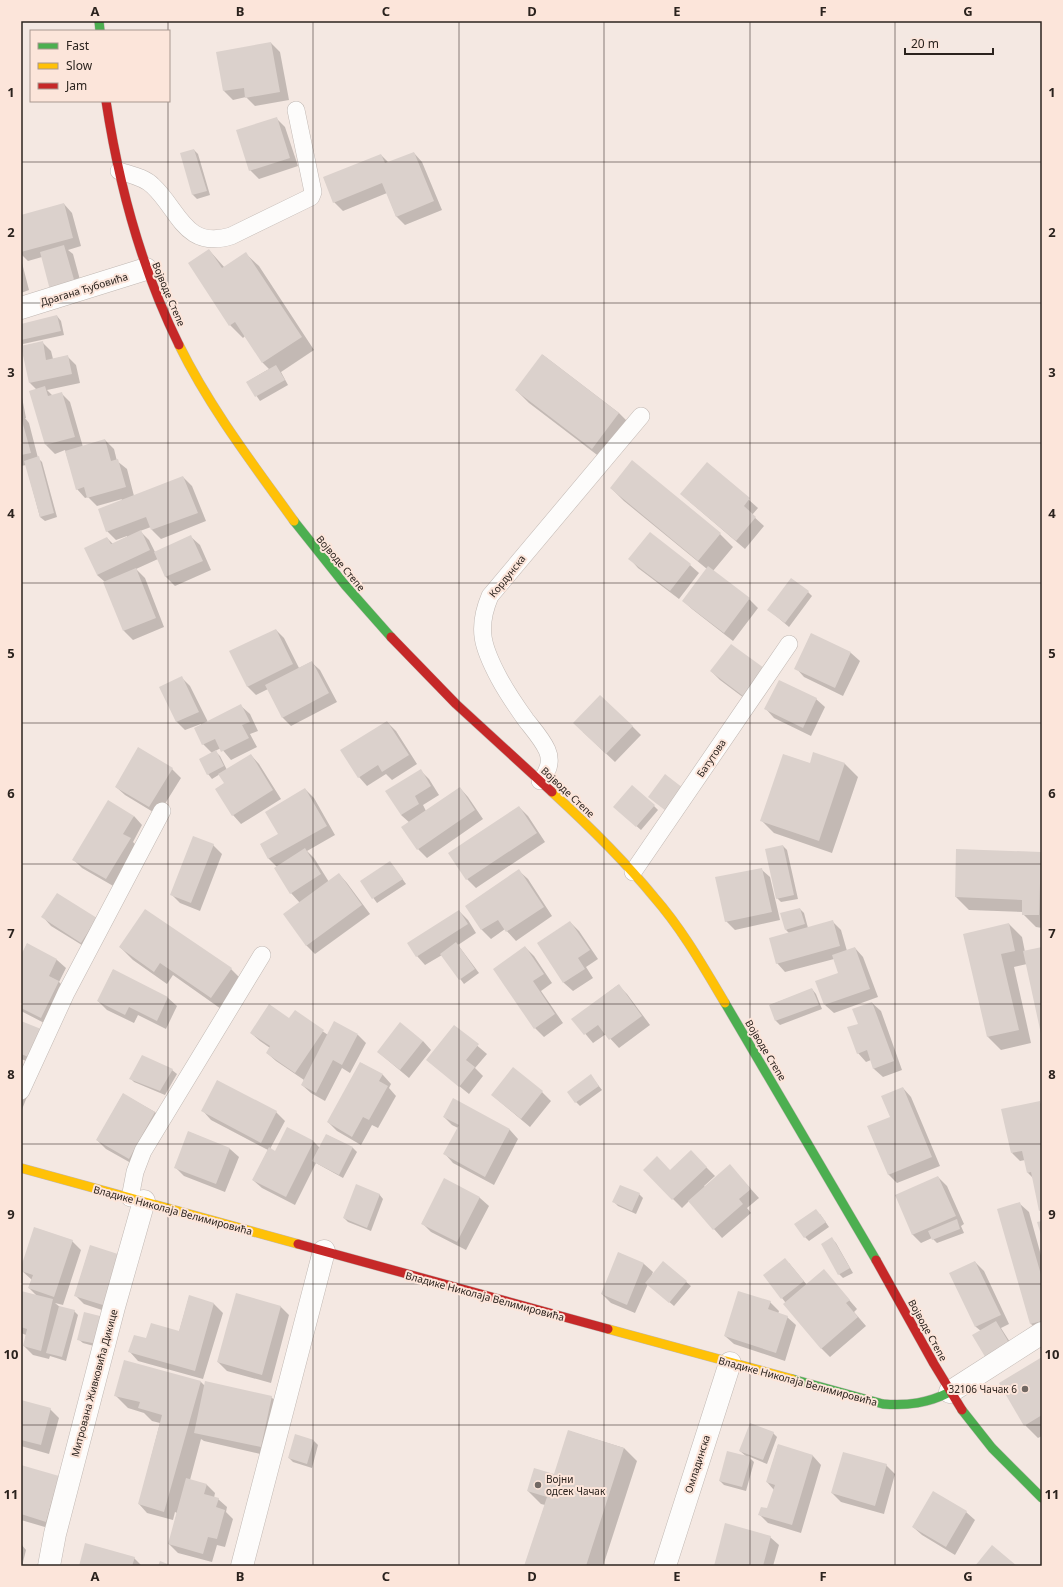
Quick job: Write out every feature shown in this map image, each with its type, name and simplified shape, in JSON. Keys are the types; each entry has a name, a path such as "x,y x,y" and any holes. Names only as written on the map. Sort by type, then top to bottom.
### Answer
{"main road":[{"name":"Војводе Степе","path":"106,102 119,172 132,227 146,269 179,345 211,403 257,471 308,540 359,602 409,658 607,845 633,872 678,929 722,997 799,1126 888,1280 950,1392 983,1437 1020,1477 1042,1498"},
{"name":"Владике Николаја Велимировића","path":"21,1168 883,1404 904,1406 920,1404 934,1400 950,1392"}],"street":[{"name":"Драгана Ћубовића","path":"21,308 146,269"},
{"name":"Митрована Живковића Дикице","path":"49,1566 55,1534 110,1322 137,1200"},
{"path":"242,1566 324,1251"},
{"path":"950,1392 1042,1333"},
{"name":"Омладинска","path":"665,1566 730,1363"}],"lane":[{"path":"119,172 145,179 153,186 183,224 193,233 206,239 218,240 231,236 311,197 313,192 296,110"},
{"name":"Кордунска","path":"540,781 546,774 549,765 548,751 511,699 487,653 483,642 482,630 485,607 490,596 641,416"},
{"name":"Батутова","path":"633,872 789,644"},
{"path":"21,1091 66,993 162,811"},
{"path":"137,1200 135,1172 143,1151 262,955"}],"building":[{"path":"271,42 280,92 245,98 244,88 223,91 216,52"},
{"path":"277,117 290,158 249,171 236,130"},
{"path":"194,149 207,191 192,195 180,153"},
{"path":"414,152 434,201 396,217 382,183 333,203 323,177 381,154 385,163"},
{"path":"64,203 73,238 21,252 21,215"},
{"path":"64,245 75,283 50,290 40,252"},
{"path":"209,249 222,268 246,252 302,337 262,363 235,322 229,326 188,263"},
{"path":"57,315 61,331 21,340 21,324"},
{"path":"43,341 46,360 68,355 72,374 29,383 21,346"},
{"path":"542,354 619,413 592,449 515,390"},
{"path":"276,365 285,380 255,397 246,382"},
{"path":"45,386 48,396 62,392 75,437 45,445 29,391"},
{"path":"21,417 31,453 21,455"},
{"path":"105,439 111,461 118,459 126,487 87,498 84,487 76,490 65,451"},
{"path":"39,456 54,513 40,517 24,461"},
{"path":"632,460 721,533 698,561 610,488"},
{"path":"707,462 750,498 744,506 756,517 736,541 680,494"},
{"path":"183,476 198,513 151,530 146,517 106,532 98,509"},
{"path":"141,530 150,550 97,575 84,548 107,537 111,544"},
{"path":"650,532 691,564 670,591 628,559"},
{"path":"191,535 203,561 165,577 154,552"},
{"path":"708,566 750,598 724,633 682,601"},
{"path":"136,568 156,618 123,631 103,582"},
{"path":"791,578 809,591 785,623 767,610"},
{"path":"276,629 293,664 247,687 229,651"},
{"path":"811,633 851,652 835,688 794,669"},
{"path":"731,644 764,668 743,696 710,671"},
{"path":"312,661 329,693 282,718 265,685"},
{"path":"182,676 199,712 176,722 159,687"},
{"path":"779,680 817,698 803,728 764,709"},
{"path":"600,695 633,726 606,754 573,723"},
{"path":"241,704 250,722 242,725 249,738 221,752 215,739 202,745 194,728"},
{"path":"387,721 409,755 382,772 378,765 358,778 340,750"},
{"path":"138,747 173,768 149,807 115,787"},
{"path":"216,750 224,766 207,775 199,759"},
{"path":"813,752 845,763 819,841 760,821 783,754 810,763"},
{"path":"251,754 273,790 232,816 215,789 224,783 218,774"},
{"path":"421,769 431,786 415,796 419,804 401,815 385,791"},
{"path":"665,774 683,788 666,811 648,797"},
{"path":"632,785 655,805 636,827 613,807"},
{"path":"460,787 475,810 417,850 401,827"},
{"path":"305,788 327,826 268,859 260,844 278,834 265,812"},
{"path":"108,800 134,816 123,834 131,838 106,879 72,860"},
{"path":"519,806 537,833 466,880 448,853"},
{"path":"193,836 214,844 191,903 170,895"},
{"path":"783,845 794,895 776,899 765,849"},
{"path":"305,848 321,874 290,894 274,868"},
{"path":"956,849 1041,852 1039,915 1022,915 1022,900 955,897"},
{"path":"390,861 403,879 372,899 360,881"},
{"path":"762,868 772,912 725,922 715,877"},
{"path":"519,869 544,907 506,932 498,920 481,930 465,906"},
{"path":"339,873 362,905 306,946 283,914"},
{"path":"57,893 97,918 81,943 41,917"},
{"path":"800,908 805,924 785,930 780,913"},
{"path":"145,909 232,968 211,998 160,963 154,972 119,947"},
{"path":"459,910 468,924 416,957 407,943"},
{"path":"833,920 840,946 776,964 769,938"},
{"path":"570,921 590,950 578,958 585,969 563,983 537,943"},
{"path":"1009,923 1015,951 1001,954 1019,1030 987,1037 963,934"},
{"path":"456,942 475,969 459,980 440,954"},
{"path":"27,943 57,959 49,976 59,981 41,1018 21,1008 21,955"},
{"path":"525,946 544,974 533,981 555,1014 534,1029 493,969"},
{"path":"855,947 870,989 824,1005 815,981 838,973 832,955"},
{"path":"1042,947 1042,1034 1041,1034 1023,951"},
{"path":"113,969 168,997 157,1021 129,1007 125,1015 97,1001"},
{"path":"619,984 642,1016 609,1040 598,1025 584,1035 571,1019"},
{"path":"812,988 819,1005 775,1021 769,1005"},
{"path":"872,1002 894,1061 873,1069 867,1050 857,1054 847,1027 858,1024 852,1009"},
{"path":"269,1004 289,1018 295,1010 324,1030 295,1073 266,1053 270,1046 250,1033"},
{"path":"21,1021 41,1029 31,1058 21,1054"},
{"path":"334,1021 358,1034 342,1065 333,1060 316,1093 301,1085"},
{"path":"400,1022 423,1041 400,1070 377,1052"},
{"path":"454,1025 479,1044 466,1060 475,1067 459,1087 426,1060"},
{"path":"142,1055 173,1069 160,1091 129,1079"},
{"path":"360,1062 383,1074 379,1081 388,1086 369,1120 363,1117 352,1137 327,1122"},
{"path":"513,1067 543,1091 521,1119 491,1095"},
{"path":"591,1074 599,1086 575,1103 567,1092"},
{"path":"217,1080 277,1111 261,1143 201,1111"},
{"path":"903,1087 932,1157 888,1175 867,1126 890,1117 881,1096"},
{"path":"123,1093 155,1112 129,1159 96,1140"},
{"path":"453,1098 510,1129 485,1177 443,1154 459,1125 443,1117"},
{"path":"1040,1101 1042,1111 1042,1210 1039,1211 1031,1172 1027,1173 1022,1151 1011,1153 1001,1109"},
{"path":"287,1127 314,1141 286,1197 252,1180 269,1147 275,1151"},
{"path":"188,1131 230,1148 216,1184 174,1168"},
{"path":"326,1134 353,1147 339,1175 312,1161"},
{"path":"691,1150 707,1167 672,1200 643,1170 657,1156 670,1170"},
{"path":"730,1164 751,1189 739,1199 743,1204 713,1230 688,1201"},
{"path":"938,1176 956,1216 912,1235 895,1195"},
{"path":"444,1178 480,1197 457,1242 421,1224"},
{"path":"356,1184 380,1194 367,1228 343,1218"},
{"path":"620,1185 640,1193 632,1211 612,1202"},
{"path":"1020,1202 1042,1278 1042,1321 1030,1324 997,1209"},
{"path":"816,1209 826,1222 804,1238 794,1224"},
{"path":"957,1219 960,1229 932,1240 928,1231"},
{"path":"1042,1221 1042,1238 1037,1222"},
{"path":"34,1227 73,1240 54,1297 28,1288 33,1275 21,1271"},
{"path":"832,1237 850,1268 838,1275 821,1244"},
{"path":"90,1245 121,1255 106,1306 74,1296"},
{"path":"618,1252 644,1263 627,1305 601,1294"},
{"path":"785,1258 804,1281 781,1299 763,1275"},
{"path":"663,1261 687,1281 669,1303 645,1283"},
{"path":"975,1261 1001,1315 975,1327 949,1273"},
{"path":"824,1269 850,1300 846,1303 858,1317 821,1349 783,1304"},
{"path":"21,1291 53,1299 41,1351 23,1346 27,1329 21,1327"},
{"path":"738,1291 771,1301 768,1309 788,1316 776,1353 724,1336"},
{"path":"236,1293 281,1306 262,1375 217,1362"},
{"path":"189,1295 214,1303 195,1371 128,1352 134,1335 146,1338 151,1323 179,1331"},
{"path":"59,1306 75,1310 62,1357 46,1353"},
{"path":"84,1312 104,1317 97,1344 77,1340"},
{"path":"996,1321 1011,1346 987,1360 972,1335"},
{"path":"1042,1357 1042,1415 1024,1426 999,1383"},
{"path":"124,1360 201,1381 164,1512 138,1504 162,1415 138,1408 140,1402 114,1396"},
{"path":"205,1381 272,1396 261,1447 194,1433"},
{"path":"21,1400 51,1408 41,1445 21,1440"},
{"path":"750,1423 774,1432 763,1460 739,1451"},
{"path":"568,1430 624,1448 586,1566 524,1566 547,1497 527,1491 534,1468 554,1474"},
{"path":"295,1434 314,1440 307,1464 288,1458"},
{"path":"778,1444 813,1455 792,1525 758,1515 761,1507 767,1508 775,1485 766,1482"},
{"path":"727,1451 751,1457 742,1487 719,1481"},
{"path":"843,1452 887,1464 875,1506 831,1493"},
{"path":"21,1465 59,1476 46,1522 21,1514"},
{"path":"186,1478 207,1484 204,1494 219,1498 216,1507 225,1510 217,1539 208,1537 203,1554 168,1544"},
{"path":"933,1491 967,1511 946,1547 912,1527"},
{"path":"725,1523 771,1536 763,1566 714,1566"},
{"path":"85,1543 135,1557 132,1566 79,1566"},
{"path":"992,1545 1017,1566 975,1566"},
{"path":"160,1561 173,1566 158,1566"}],"traffic: fast":[{"path":"99,21 100,30"},
{"path":"294,521 345,585 391,637"},
{"path":"725,1003 876,1260"},
{"path":"792,1379 883,1404 901,1405 918,1403 934,1399 950,1392"},
{"path":"962,1410 992,1448 1042,1498"}],"traffic: slow":[{"path":"179,345 218,413 294,521"},
{"path":"552,792 618,856 664,909 692,948 725,1003"},
{"path":"21,1168 298,1244"},
{"path":"608,1329 792,1379"}],"traffic: jam":[{"path":"106,102 111,133 133,226 153,286 179,345"},
{"path":"391,637 456,704 552,792"},
{"path":"298,1244 608,1329"},
{"path":"876,1260 934,1364 962,1410"}],"place":[{"name":"32106 Чачак 6","path":"1025,1389"},
{"name":"Војни одсек Чачак","path":"538,1485"}]}
